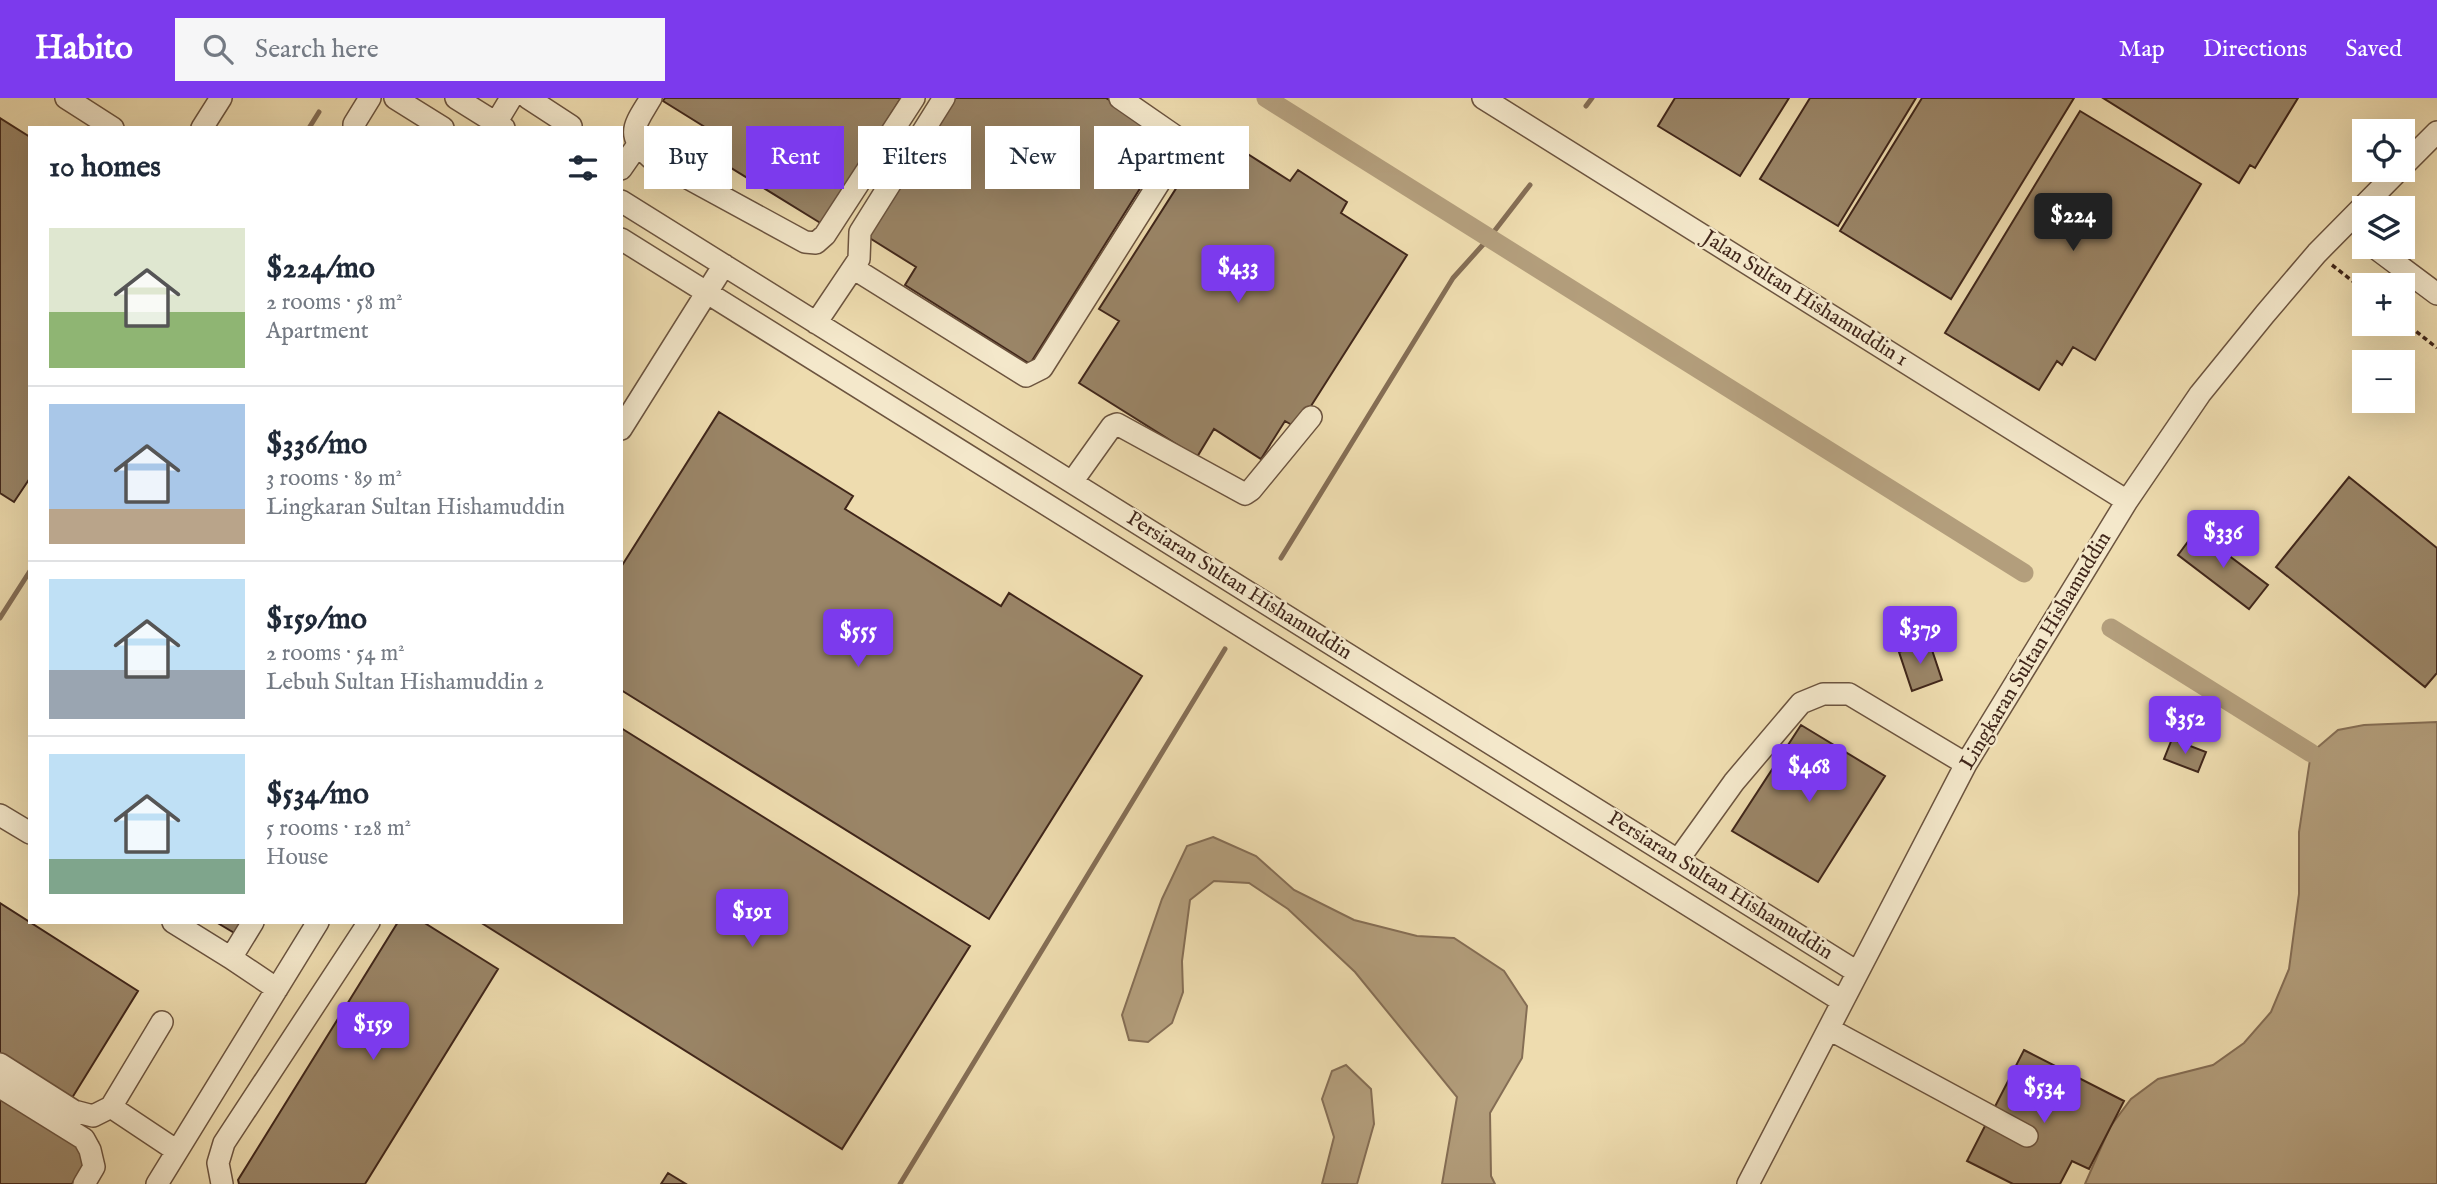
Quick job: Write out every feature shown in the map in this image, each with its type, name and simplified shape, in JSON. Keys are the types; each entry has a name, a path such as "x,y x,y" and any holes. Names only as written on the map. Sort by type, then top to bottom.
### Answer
{"street":[{"path":"66,98 110,126"},
{"path":"203,126 221,98"},
{"path":"354,126 370,98"},
{"path":"395,98 440,126"},
{"path":"456,98 500,125 511,98"},
{"path":"528,98 571,126"},
{"path":"651,98 634,126 637,146 651,158 805,242 816,243 825,234 914,98"},
{"path":"816,323 859,259 860,232 944,98"},
{"path":"853,268 1026,376 1042,368 1178,153 1175,136 1120,98"},
{"name":"Jalan Sultan Hishamuddin 1","path":"1483,98 2127,500"},
{"name":"Lingkaran Sultan Hishamuddin","path":"2415,154 2437,132"},
{"path":"623,166 637,146"},
{"name":"Lingkaran Sultan Hishamuddin","path":"1748,1184 1966,765 2127,500 2200,394 2316,253 2387,182"},
{"name":"Persiaran Sultan Hishamuddin","path":"623,202 1857,972"},
{"path":"2345,225 2352,230"},
{"name":"Persiaran Sultan Hishamuddin","path":"623,240 1842,1001"},
{"path":"2390,259 2437,294"},
{"path":"623,426 724,265"},
{"path":"1072,482 1112,426 1117,424 1245,494 1311,416"},
{"path":"1678,860 1734,782 1801,703 1823,694 1849,694 1966,765"},
{"path":"1513,795 1529,767"},
{"path":"0,815 28,832"},
{"path":"176,924 277,989"},
{"path":"231,958 252,924"},
{"path":"157,1184 317,924"},
{"path":"222,1184 218,1163 224,1143 368,924"},
{"path":"0,1064 74,1111 93,1116 111,1107 162,1023"},
{"path":"1829,1029 2027,1136"},
{"path":"0,1087 84,1139 94,1167 84,1184"},
{"path":"111,1107 177,1152"}],"path":[{"path":"2316,253 2352,281"},
{"path":"2415,331 2437,348"}],"shaded area":[{"path":"2437,722 2437,1184 2085,1184 2110,1127 2131,1099 2158,1079 2213,1065 2244,1043 2271,1012 2289,969 2299,894 2299,832 2311,753 2338,730 2364,725"},
{"path":"1213,837 1256,856 1294,890 1354,920 1417,936 1454,938 1504,971 1527,1006 1522,1058 1490,1113 1491,1176 1495,1184 1442,1184 1457,1097 1355,972 1288,909 1249,883 1214,881 1190,900 1182,961 1183,992 1172,1023 1148,1042 1129,1040 1122,1015 1162,899 1187,846"},
{"path":"1346,1065 1371,1089 1374,1124 1357,1184 1322,1184 1334,1137 1322,1099 1332,1071"}],"building":[{"path":"665,98 901,98 883,126 858,126 858,167 844,189 844,126 746,126 746,177 732,169 732,126 703,126 663,101"},
{"path":"955,98 1106,98 1150,126 1094,126 1094,189 1140,189 1030,364 905,285 916,267 868,237 898,189 971,189 971,126 937,126"},
{"path":"1675,98 1789,98 1740,176 1658,126"},
{"path":"1810,98 1916,98 1838,226 1760,179"},
{"path":"1922,98 2074,98 1951,299 1840,231"},
{"path":"2103,98 2298,98 2255,168 2250,165 2239,183"},
{"path":"2080,111 2201,184 2095,360 2073,347 2062,365 2057,361 2039,390 1945,333"},
{"path":"0,118 28,136 28,481 14,502 0,493"},
{"path":"1249,155 1290,181 1298,170 1347,202 1341,213 1407,255 1297,428 1285,421 1261,459 1214,429 1197,457 1079,383 1119,321 1099,309 1176,189 1249,189"},
{"path":"765,189 844,189 822,224"},
{"path":"719,412 853,496 845,509 1001,606 1009,593 1142,676 989,919 623,691 623,564"},
{"path":"2349,477 2437,548 2437,673 2425,687 2276,567"},
{"path":"2196,531 2268,585 2249,609 2178,555"},
{"path":"1929,641 1942,680 1912,691 1899,652"},
{"path":"1801,725 1885,776 1818,882 1732,831"},
{"path":"623,729 970,946 842,1149 483,924 623,924"},
{"path":"2172,739 2206,752 2198,772 2164,759"},
{"path":"0,903 28,921 28,924 33,924 138,991 72,1098 0,1054"},
{"path":"219,924 249,924 241,937"},
{"path":"397,924 426,924 498,969 365,1184 239,1184 238,1180"},
{"path":"2024,1050 2124,1101 2089,1169 2072,1161 2060,1184 2013,1184 1967,1161"},
{"path":"0,1081 98,1142 72,1184 0,1184"},
{"path":"668,1173 686,1184 661,1184"}],"waterway":[{"path":"1266,98 2024,573"},
{"path":"1586,106 1592,98"},
{"path":"310,126 319,112"},
{"path":"1281,558 1453,278 1489,238 1530,185"},
{"path":"0,618 28,574"},
{"path":"2111,628 2311,753"},
{"path":"900,1184 1225,649"}]}
